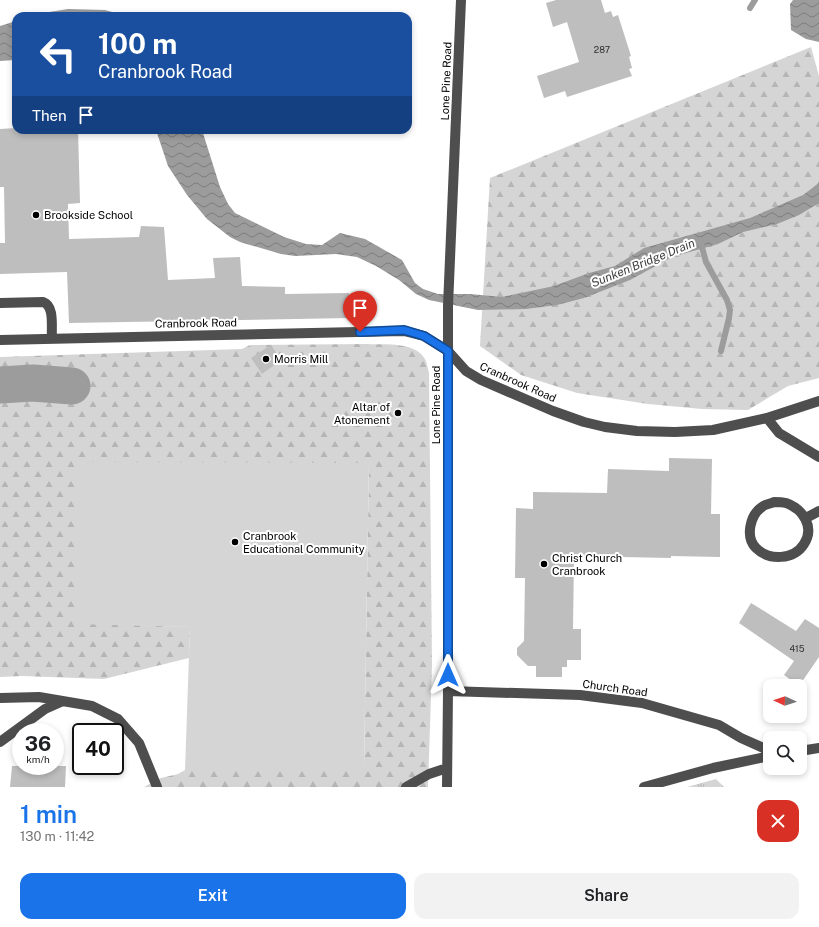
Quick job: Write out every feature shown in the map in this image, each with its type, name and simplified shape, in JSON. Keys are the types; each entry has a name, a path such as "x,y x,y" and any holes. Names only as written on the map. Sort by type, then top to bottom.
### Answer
{"street":[{"name":"Lone Pine Road","path":"446,787 448,691 448,306 461,0"},
{"path":"0,303 47,303 51,312 52,338"},
{"name":"Cranbrook Road","path":"0,340 404,330 424,336 448,351 466,371 481,380 553,411 584,422 605,428 636,431 667,432 713,430 768,418 819,401"},
{"path":"768,418 779,433 819,457"},
{"path":"774,502 785,503 797,508 806,518 809,534 804,544 797,552 786,557 776,557 764,554 755,547 750,538 750,526 754,515 762,506 774,502"},
{"path":"806,518 819,511"},
{"name":"Church Road","path":"448,691 572,694 642,703 719,725 741,738 763,748"},
{"path":"0,698 39,698 92,706 118,719 139,743 158,787"},
{"path":"0,742 45,709 63,701"},
{"path":"807,750 819,748"},
{"path":"644,787 713,768 763,757"},
{"path":"406,787 429,774 447,768"}],"green space":[{"path":"811,47 819,76 819,378 788,386 748,410 702,409 648,404 577,393 521,375 480,346 490,178"},
{"path":"250,345 400,345 416,350 426,361 429,373 432,665 428,787 144,787 161,778 178,774 185,770 364,770 369,463 74,623 190,627 189,658 104,679 22,676 0,677 0,357 242,349"},
{"path":"76,462 369,463 364,770 185,770 190,627 74,624"},
{"path":"716,779 724,787 687,787"}],"water":[{"path":"793,0 819,0 819,42 806,39 791,30 790,4"},
{"path":"68,9 105,10 112,12 49,12"},
{"path":"12,22 12,60 0,61 0,26"},
{"name":"Sunken Bridge Drain","path":"157,134 203,134 220,187 228,204 235,213 284,237 306,244 322,245 340,233 365,239 402,260 415,283 423,289 438,294 470,294 502,297 554,286 589,273 615,266 644,248 750,218 803,195 819,183 819,203 799,215 777,224 743,232 718,244 672,257 630,280 584,298 557,305 526,309 478,310 429,300 416,294 399,280 376,266 357,257 336,254 295,256 281,254 240,242 230,237 207,219 187,195 168,166"}],"building":[{"path":"556,0 601,0 605,13 611,11 613,17 618,15 631,56 629,57 632,68 629,69 632,76 567,97 565,91 544,98 537,76 579,62 567,22 553,27 546,3"},
{"name":"Brookside School","path":"12,128 12,134 78,134 80,203 68,204 69,239 139,237 141,226 164,227 168,280 215,278 213,258 240,257 242,286 285,287 285,294 349,293 350,318 69,323 67,272 0,274 0,243 5,243 4,187 0,187 0,129"},
{"name":"Morris Mill","path":"271,345 281,360 262,374 251,358"},
{"name":"Christ Church Cranbrook","path":"669,458 712,459 711,514 720,514 720,557 671,556 671,558 574,556 573,629 581,629 581,660 567,660 567,667 562,667 562,677 536,677 536,666 528,666 517,655 517,648 524,641 525,578 515,578 516,508 533,509 533,492 607,493 608,469 669,471"},
{"path":"751,603 796,631 805,619 819,628 819,657 804,679 789,679 784,675 794,661 739,623"},
{"path":"12,766 12,775 64,775 64,766 66,766 65,787 10,787"}],"waterway":[{"path":"750,8 755,0"},
{"name":"Sunken Bridge Drain","path":"700,240 706,262 727,300 730,310 721,351"},
{"path":"0,385 33,383 72,386"}],"place":[{"name":"Brookside School","path":"36,215"},
{"name":"Morris Mill","path":"266,359"},
{"name":"Altar of Atonement","path":"398,413"},
{"name":"Cranbrook Educational Community","path":"235,542"},
{"name":"Christ Church Cranbrook","path":"544,564"}],"route":[{"path":"360,332 404,330 424,336 448,351 448,675"}]}
